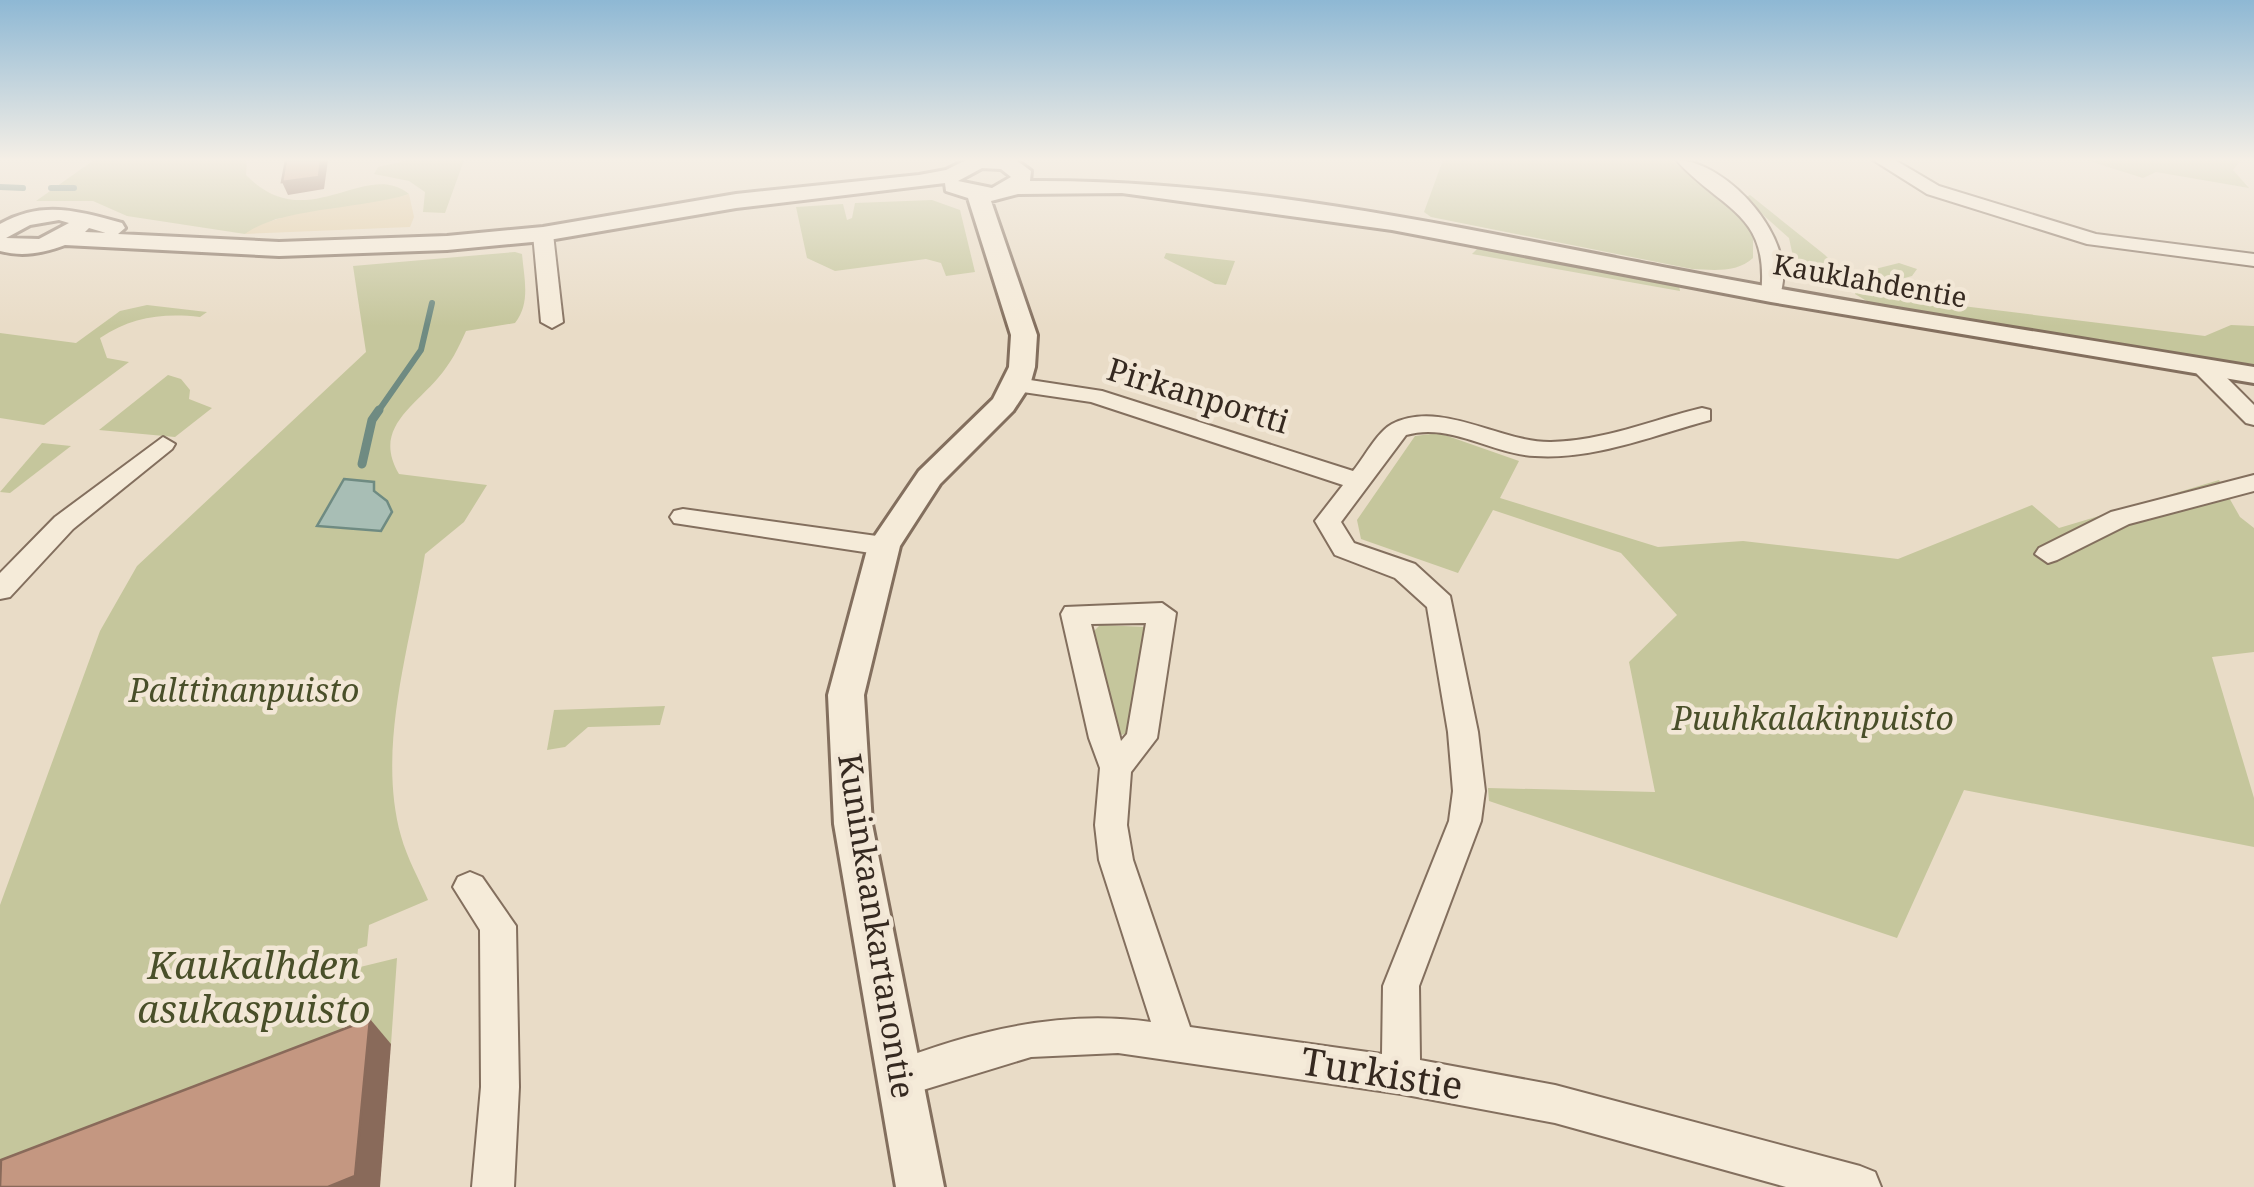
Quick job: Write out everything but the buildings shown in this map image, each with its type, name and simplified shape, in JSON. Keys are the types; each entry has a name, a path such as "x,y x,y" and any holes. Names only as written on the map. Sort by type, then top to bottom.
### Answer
{"street":[{"path":"50,215 12,220 0,247 36,246 62,238 279,249 350,248 543,234 652,215"},
{"path":"72,215 81,222 176,242"},
{"path":"982,215 996,244 1002,278 1026,344 1017,385"},
{"path":"996,244 1004,232 1007,215"},
{"name":"Kauklahdentie","path":"1335,215 1771,295 2254,375"},
{"path":"1753,215 1768,234 1774,275 1771,295"},
{"path":"2015,215 2094,240 2254,260"},
{"path":"62,238 81,222"},
{"path":"543,234 552,322"},
{"path":"2204,369 2254,418"},
{"name":"Pirkanportti","path":"1017,385 1094,396 1357,480"},
{"name":"Kuninkaankartanontie","path":"920,1187 853,824 846,695 853,654 884,546 929,478 1017,385"},
{"path":"1401,1075 1401,986 1465,821 1468,791 1440,603 1405,570 1344,548 1333,537 1328,522 1398,430 1412,424 1434,424 1534,450 1566,448 1702,415"},
{"path":"0,590 64,523 163,444"},
{"path":"2048,554 2120,518 2254,482"},
{"path":"683,517 884,546"},
{"path":"1116,768 1142,738 1162,613 1075,614 1104,738 1116,768 1111,825 1116,860 1178,1046"},
{"path":"470,887 498,926 500,1086 494,1187"},
{"name":"Turkistie","path":"900,1078 1031,1039 1118,1035 1401,1075 1555,1104 1860,1187"}],"green space":[{"path":"300,215 276,219 245,234 127,216"},
{"path":"798,215 961,215 975,272 946,276 941,263 926,259 835,271 807,258"},
{"path":"1739,215 1753,235 1753,258 1732,268 1692,269 1431,217"},
{"path":"1764,215 1775,215 1825,255 1835,265 1837,280 1797,275 1789,238"},
{"path":"1479,247 1679,286 1680,291 1472,254"},
{"path":"1166,253 1235,261 1226,285 1215,284 1164,258"},
{"name":"Palttinanpuisto","path":"522,254 525,290 523,307 515,323 466,331 443,372 399,421 390,445 399,474 487,485 464,522 425,554 398,695 392,767 394,802 404,844 428,900 369,925 367,946 358,949 356,968 397,958 391,1044 36,1182 0,1187 0,905 100,631 137,566 366,352 353,266"},
{"path":"1899,263 1917,269 1912,276 1886,283 1889,289 1946,304 2205,336 2231,325 2254,326 2254,364 2172,355 1870,303 1855,294 1855,274"},
{"path":"147,305 207,312 200,317 148,318 112,331 100,338 107,358 129,362 44,425 0,418 0,333 76,343 120,311"},
{"path":"168,375 181,379 190,390 189,399 212,408 175,437 99,430"},
{"name":"Puuhkalakinpuisto","path":"1439,433 1519,461 1500,498 1658,547 1743,541 1898,559 2032,505 2059,528 2219,480 2240,517 2254,528 2254,652 2212,657 2254,798 2254,847 1964,790 1897,938 1489,801 1488,788 1655,792 1629,662 1677,615 1621,553 1493,510 1458,573 1361,539 1357,520 1415,436"},
{"path":"42,443 71,446 10,493 0,492"},
{"path":"1100,625 1146,627 1132,732 1121,735 1115,731 1092,633"},
{"path":"665,706 660,725 588,727 565,747 547,750 554,710"}],"sand":[{"path":"293,215 414,217 410,227 245,234"}],"shaded area":[{"path":"344,479 374,482 374,491 387,501 392,512 381,531 317,526"}],"waterway":[{"path":"377,413 421,350 432,303"},
{"path":"362,464 372,420 379,410"}],"park label":[{"name":"Kaukalhden asukaspuisto","path":"254,988"}]}
